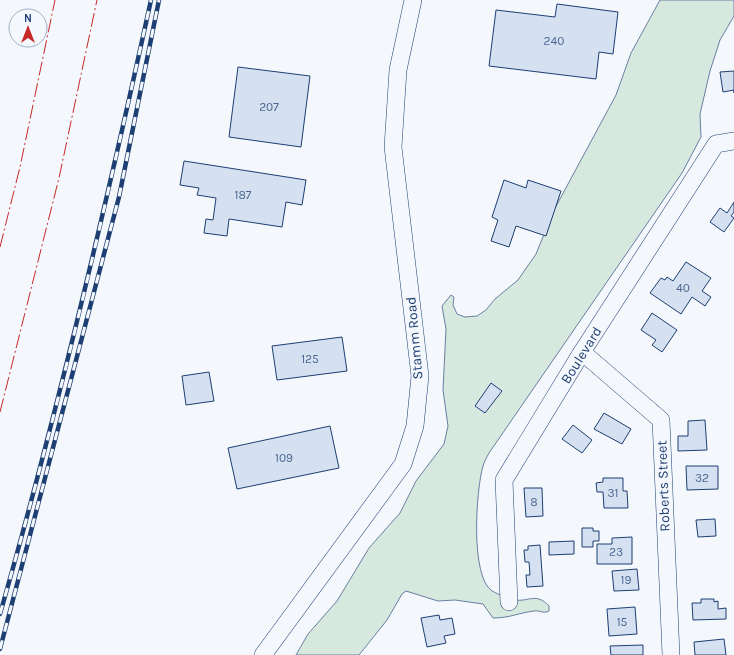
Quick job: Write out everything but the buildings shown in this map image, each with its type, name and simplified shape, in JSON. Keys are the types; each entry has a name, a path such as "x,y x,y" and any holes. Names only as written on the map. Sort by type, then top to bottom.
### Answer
{"street":[{"name":"Stamm Road","path":"263,655 403,464 415,426 420,376 393,147 398,70 413,0"},
{"name":"Boulevard","path":"509,602 504,480 582,352 716,144 734,141"},
{"name":"Roberts Street","path":"582,352 661,420 671,655"}],"shaded area":[{"path":"660,0 734,0 734,16 720,40 710,71 700,114 701,137 682,173 489,453 483,464 480,478 477,532 480,569 485,582 492,591 510,599 540,599 549,606 549,611 534,611 493,618 483,604 455,600 438,601 406,591 402,594 387,620 359,655 296,655 308,634 337,601 369,548 400,513 416,481 444,444 448,426 443,390 446,329 442,306 451,295 454,297 453,305 457,314 465,317 477,316 486,310 495,299 518,280 536,254 554,210 616,95 631,53"}],"railway":[{"path":"0,614 42,461 80,308 117,154 151,0"},
{"path":"0,649 119,197 159,0"}],"power":[{"path":"0,247 20,167 55,0"},
{"path":"0,412 59,178 97,0"}]}
